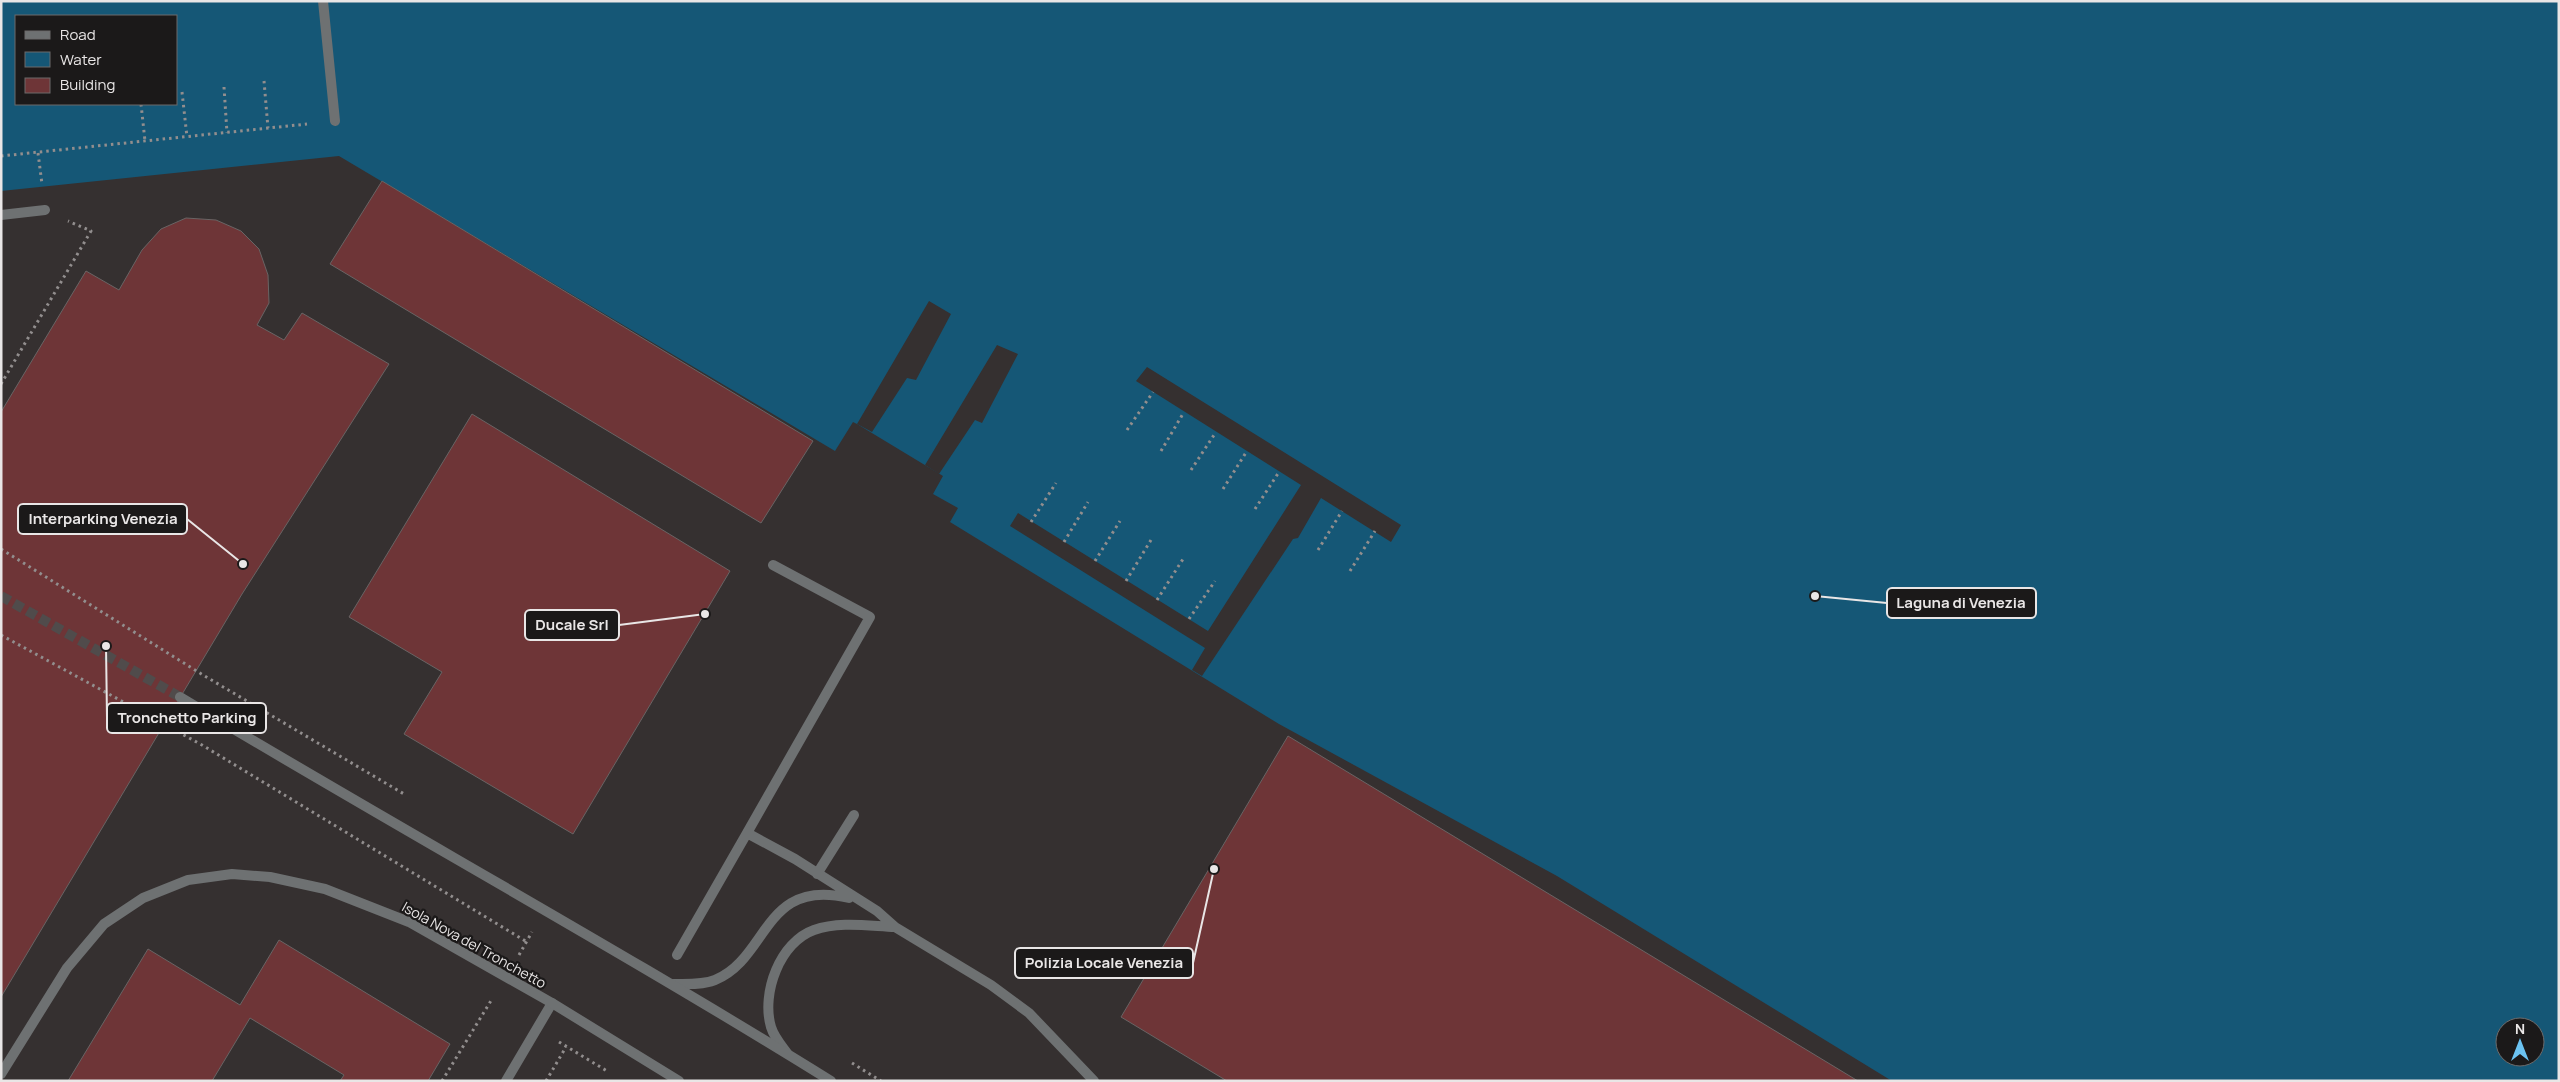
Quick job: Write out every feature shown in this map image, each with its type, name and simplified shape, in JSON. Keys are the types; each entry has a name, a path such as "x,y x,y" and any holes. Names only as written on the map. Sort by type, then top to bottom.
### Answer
{"street":[{"path":"323,1 335,121"},
{"path":"1,215 45,210"},
{"path":"677,954 870,617 773,565"},
{"path":"180,697 340,794 673,984 831,1081"},
{"path":"817,874 854,815"},
{"path":"747,833 877,911 895,927 991,985 1029,1013 1094,1081"},
{"name":"Isola Nova del Tronchetto","path":"1,1074 67,968 104,924 143,898 179,884 232,874 270,877 325,889 409,922 552,1003 680,1081"},
{"path":"673,984 706,983 725,974 744,957 765,926 779,911 792,903 808,897 831,894 857,900"},
{"path":"787,1053 772,1029 768,1012 774,976 793,943 803,935 828,926 895,927"},
{"path":"506,1081 552,1003"}],"path":[{"path":"264,81 268,128"},
{"path":"224,87 227,133"},
{"path":"182,92 187,137"},
{"path":"141,105 145,141"},
{"path":"1,156 335,121"},
{"path":"1,384 91,232 45,210"},
{"path":"1127,430 1153,392"},
{"path":"1161,451 1184,412"},
{"path":"1191,470 1216,432"},
{"path":"1224,489 1247,451"},
{"path":"1255,509 1279,472"},
{"path":"1031,522 1056,483"},
{"path":"1064,542 1088,502"},
{"path":"1318,550 1342,511"},
{"path":"1094,561 1120,521"},
{"path":"1350,571 1375,531"},
{"path":"1126,581 1152,540"},
{"path":"1,549 203,675 410,798"},
{"path":"1157,600 1183,559"},
{"path":"1189,619 1215,581"},
{"path":"1,635 202,745 527,942"},
{"path":"442,1081 492,999"},
{"path":"546,1081 566,1047"},
{"path":"850,1062 881,1081"}],"water":[{"path":"1,1 2559,1 2559,1081 1892,1081 1557,876 1279,724 950,522 958,508 933,494 943,476 857,424 853,422 835,451 339,156 1,191"}],"pier":[{"path":"929,301 951,314 916,380 907,378 872,432 857,424"},
{"path":"997,345 1018,354 982,423 975,420 939,474 925,465"},
{"path":"1147,367 1401,525 1391,542 1321,498 1298,538 1293,539 1202,676 1192,670 1205,648 1010,526 1018,513 1208,631 1301,485 1136,381"}],"building":[{"path":"382,181 813,441 761,523 330,264"},
{"path":"186,218 216,220 241,231 259,249 268,275 269,303 257,325 284,340 302,313 389,364 242,594 1,997 1,412 86,271 119,290 142,250 161,229"},
{"path":"472,414 730,571 573,834 404,734 442,672 349,617"},
{"path":"1288,736 1858,1081 1227,1081 1121,1017"},
{"path":"279,940 450,1044 428,1081 340,1081 344,1075 250,1018 212,1081 68,1081 148,949 240,1005"}],"tunnel":[{"path":"1,596 180,697"}],"place":[{"name":"Interparking Venezia","path":"243,564"},
{"name":"Laguna di Venezia","path":"1815,596"},
{"name":"Ducale Srl","path":"705,614"},
{"name":"Tronchetto Parking","path":"106,646"},
{"name":"Polizia Locale Venezia","path":"1214,869"}]}
